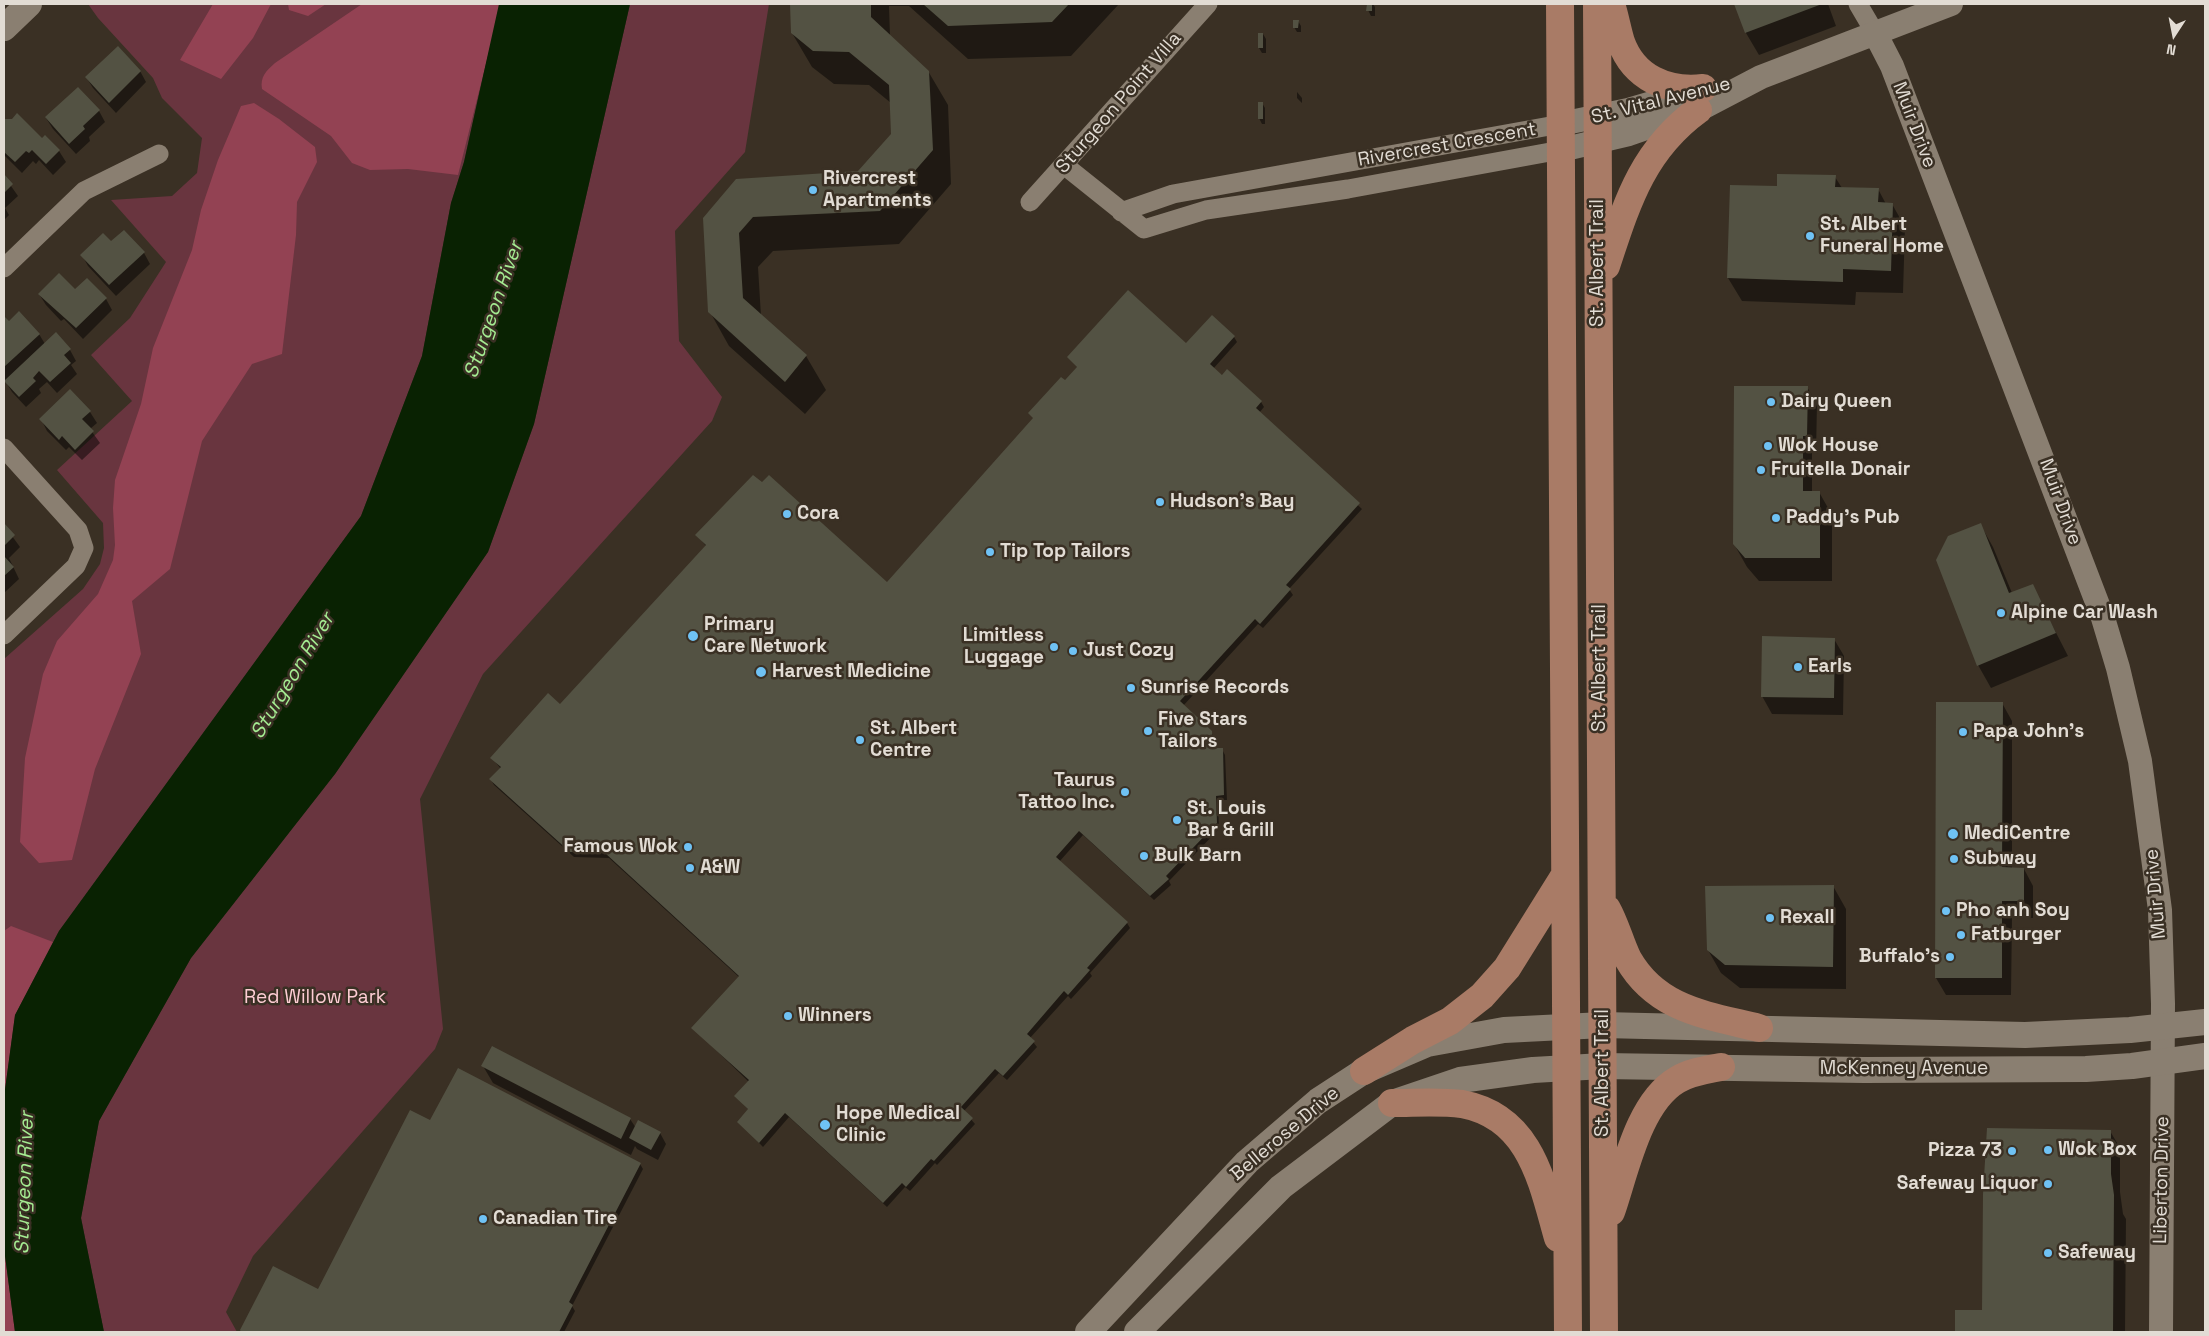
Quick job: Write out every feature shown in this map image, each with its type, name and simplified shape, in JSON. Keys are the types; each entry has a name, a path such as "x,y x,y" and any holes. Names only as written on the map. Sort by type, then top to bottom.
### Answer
{"main road":[{"path":"4,28 29,4"},
{"name":"St. Albert Trail","path":"1560,4 1568,1332"},
{"name":"St. Albert Trail","path":"1597,4 1605,1232 1604,1332"},
{"path":"1598,289 1624,212 1643,170 1667,137 1700,99 1678,89 1665,86 1643,74 1626,53 1611,4"},
{"path":"1364,1072 1413,1040 1450,1021 1482,996 1507,968 1565,875"},
{"path":"1602,899 1616,927 1628,958 1646,984 1678,1006 1759,1028"},
{"name":"McKenney Avenue","path":"1566,1028 1603,1025 2026,1035 2163,1027 2205,1022"},
{"name":"Bellerose Drive","path":"1088,1332 1247,1162 1318,1101 1364,1072 1427,1044 1504,1030 1566,1028"},
{"name":"McKenney Avenue","path":"1566,1068 1603,1066 1864,1070 2056,1069 2132,1066 2205,1056"},
{"path":"1605,1232 1638,1131 1654,1102 1674,1082 1686,1075 1720,1067"},
{"name":"Bellerose Drive","path":"1138,1332 1281,1187 1392,1103 1460,1080 1533,1070 1566,1068"},
{"path":"1392,1103 1462,1105 1494,1116 1508,1126 1520,1138 1537,1167 1567,1268"}],"street":[{"name":"Sturgeon Point Villa","path":"1030,202 1208,4"},
{"name":"Muir Drive","path":"1858,4 1892,66 2034,433 2103,618 2118,668 2140,761 2160,910 2163,1027"},
{"name":"St. Vital Avenue","path":"1561,137 1598,130 1700,99 1951,4"},
{"name":"Rivercrest Crescent","path":"1120,212 1173,194 1333,165 1561,137"},
{"name":"Rivercrest Crescent","path":"1064,165 1120,212 1144,229 1206,210 1348,189 1561,137"},
{"path":"4,268 84,191 158,154"},
{"name":"Rivercrest Crescent","path":"1333,165 1348,189"},
{"path":"4,448 78,530 84,548 76,566 4,635"},
{"name":"Liberton Drive","path":"2161,1332 2163,1027"}],"green space":[{"path":"88,4 499,4 464,162 451,203 422,356 361,516 59,931 15,1015 4,1097 4,659 83,589 100,564 104,548 103,523 57,470 132,401 91,355 130,318 166,262 111,200 172,196 197,173 202,138 162,98 153,78 98,18"},
{"name":"Red Willow Park","path":"630,4 769,4 745,152 675,231 679,341 722,397 712,421 483,674 420,799 443,1029 435,1049 253,1256 226,1312 237,1332 104,1332 81,1218 99,1121 191,958 335,774 488,552 534,424"}],"shaded area":[{"path":"213,4 271,4 253,38 221,79 180,60"},
{"path":"288,4 326,4 308,16 289,10"},
{"path":"362,4 501,4 458,175 408,169 370,170 352,163 331,136 262,89 264,74 275,63"},
{"path":"254,103 279,119 315,147 317,162 297,202 296,235 282,354 252,364 202,441 170,569 132,601 141,654 95,769 72,860 39,863 20,842 25,758 43,674 57,641 98,594 113,560 115,545 113,508 115,480 141,404 153,348 192,250 201,210 218,160 241,106"},
{"path":"11,926 53,942 15,1015 4,1097 4,931"},
{"path":"4,1248 15,1332 4,1332"}],"water":[{"name":"Sturgeon River","path":"499,4 630,4 534,424 488,552 335,774 191,958 99,1121 81,1218 104,1332 15,1332 4,1248 4,1097 15,1015 59,931 361,516 422,356 451,203 464,162"}],"building":[{"name":"Rivercrest Apartments","path":"790,4 871,4 871,17 929,71 933,150 880,211 753,217 739,233 743,298 807,355 785,382 708,312 703,218 736,179 858,171 891,134 889,85 849,52 813,51 791,33"},
{"path":"923,4 1069,4 1052,22 948,26"},
{"path":"1367,4 1372,4 1372,11 1366,11"},
{"path":"1734,4 1822,4 1745,33"},
{"path":"1293,20 1299,20 1298,28 1293,28"},
{"path":"1258,33 1263,33 1263,48 1258,48"},
{"path":"118,46 141,71 109,103 85,77"},
{"path":"78,87 100,110 83,126 85,129 69,144 45,117"},
{"path":"1258,102 1263,102 1263,119 1258,119"},
{"path":"17,113 42,138 45,135 60,150 46,164 32,150 29,153 26,151 15,162 4,152 5,119 12,119"},
{"path":"4,174 13,184 4,193"},
{"name":"St. Albert Funeral Home","path":"1777,174 1836,175 1835,187 1879,188 1878,202 1893,203 1891,271 1843,269 1843,282 1727,278 1730,185 1777,186"},
{"path":"124,230 145,252 109,285 80,255 103,233 111,241"},
{"path":"59,273 75,289 87,278 107,298 76,328 38,294"},
{"name":"St. Albert Centre","path":"1128,290 1186,343 1212,315 1235,336 1210,364 1222,375 1227,369 1262,401 1256,408 1360,503 1286,585 1291,589 1260,624 1255,619 1180,701 1212,731 1213,748 1223,748 1224,795 1216,796 1217,823 1166,876 1169,879 1150,896 1079,831 1056,857 1128,922 1087,968 1090,970 1068,995 1064,991 1027,1034 1035,1041 1003,1076 995,1069 961,1107 973,1118 934,1161 931,1159 906,1187 902,1183 883,1203 785,1113 759,1143 737,1122 748,1109 734,1096 749,1080 691,1028 739,976 605,853 570,852 489,779 501,767 490,758 548,693 560,704 706,545 695,535 753,475 762,482 769,475 887,582 1033,418 1028,413 1061,377 1065,380 1077,367 1067,357"},
{"path":"19,311 40,334 4,367 4,316 9,321"},
{"path":"56,332 71,349 64,355 71,363 50,382 39,371 33,378 36,381 19,397 4,381"},
{"path":"1734,386 1808,386 1807,436 1803,436 1803,491 1820,491 1820,558 1745,558 1733,544"},
{"path":"70,389 91,411 82,419 94,431 75,450 62,436 59,440 39,419"},
{"path":"4,523 15,535 4,546"},
{"name":"Alpine Car Wash","path":"1981,523 2009,593 2033,584 2056,633 1977,666 1936,560 1948,536"},
{"path":"4,556 14,567 4,576"},
{"name":"Earls","path":"1762,636 1835,638 1834,698 1761,697"},
{"path":"1936,702 2003,702 2002,867 2024,868 2024,901 2002,901 2002,978 1935,978"},
{"name":"Rexall","path":"1834,885 1833,967 1725,965 1707,950 1705,886"},
{"path":"492,1046 631,1118 621,1139 481,1066"},
{"path":"458,1068 641,1163 569,1302 573,1305 559,1332 241,1332 240,1330 273,1266 318,1289 410,1110 430,1120"},
{"path":"638,1120 661,1132 651,1150 629,1138"},
{"name":"Safeway","path":"1987,1128 2111,1130 2111,1174 2114,1195 2113,1332 1955,1332 1955,1310 1982,1310 1983,1194"}],"place":[{"name":"Rivercrest Apartments","path":"813,190"},
{"name":"St. Albert Funeral Home","path":"1810,236"},
{"name":"Dairy Queen","path":"1771,402"},
{"name":"Wok House","path":"1768,446"},
{"name":"Fruitella Donair","path":"1761,470"},
{"name":"Hudson's Bay","path":"1160,502"},
{"name":"Cora","path":"787,514"},
{"name":"Paddy's Pub","path":"1776,518"},
{"name":"Tip Top Tailors","path":"990,552"},
{"name":"Alpine Car Wash","path":"2001,613"},
{"name":"Primary Care Network","path":"693,636"},
{"name":"Limitless Luggage","path":"1054,647"},
{"name":"Just Cozy","path":"1073,651"},
{"name":"Earls","path":"1798,667"},
{"name":"Harvest Medicine","path":"761,672"},
{"name":"Sunrise Records","path":"1131,688"},
{"name":"Five Stars Tailors","path":"1148,731"},
{"name":"Papa John's","path":"1963,732"},
{"name":"St. Albert Centre","path":"860,740"},
{"name":"Taurus Tattoo Inc.","path":"1125,792"},
{"name":"St. Louis Bar & Grill","path":"1177,820"},
{"name":"MediCentre","path":"1953,834"},
{"name":"Famous Wok","path":"688,847"},
{"name":"Bulk Barn","path":"1144,856"},
{"name":"Subway","path":"1954,859"},
{"name":"A&W","path":"690,868"},
{"name":"Pho anh Soy","path":"1946,911"},
{"name":"Rexall","path":"1770,918"},
{"name":"Fatburger","path":"1961,935"},
{"name":"Buffalo's","path":"1950,957"},
{"name":"Winners","path":"788,1016"},
{"name":"Hope Medical Clinic","path":"825,1125"},
{"name":"Wok Box","path":"2048,1150"},
{"name":"Pizza 73","path":"2012,1151"},
{"name":"Safeway Liquor","path":"2048,1184"},
{"name":"Canadian Tire","path":"483,1219"},
{"name":"Safeway","path":"2048,1253"}]}
